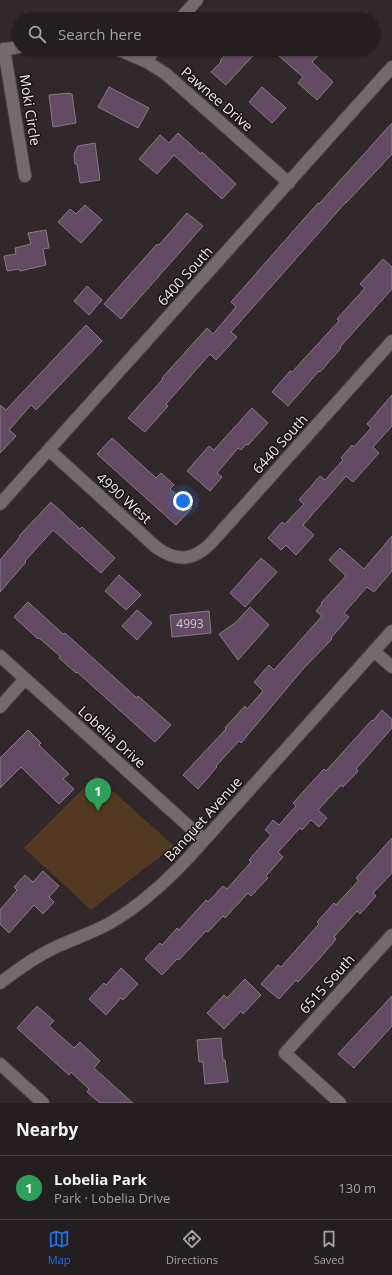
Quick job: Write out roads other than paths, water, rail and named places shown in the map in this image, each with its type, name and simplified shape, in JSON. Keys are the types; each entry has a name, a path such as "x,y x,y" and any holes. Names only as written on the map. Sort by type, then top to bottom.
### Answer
{"street":[{"path":"186,12 197,0"},
{"path":"2,50 12,48"},
{"name":"Moki Circle","path":"2,50 25,176"},
{"name":"Pawnee Drive","path":"133,56 147,62 175,81 289,182"},
{"path":"147,62 150,56"},
{"name":"6400 South","path":"0,504 392,67"},
{"name":"6440 South","path":"184,558 199,554 211,543 392,342"},
{"name":"4990 West","path":"49,450 157,548 170,555 184,558"},
{"name":"Banquet Avenue","path":"0,983 18,969 53,948 110,923 127,912 160,886 175,872 392,631"},
{"path":"374,651 392,667"},
{"name":"Lobelia Drive","path":"0,656 204,840"},
{"path":"0,707 25,679"},
{"name":"6515 South","path":"340,1103 285,1053 392,934"},
{"path":"0,1064 43,1103"}],"place":[{"name":"Lobelia Park","path":"98,811"}]}
